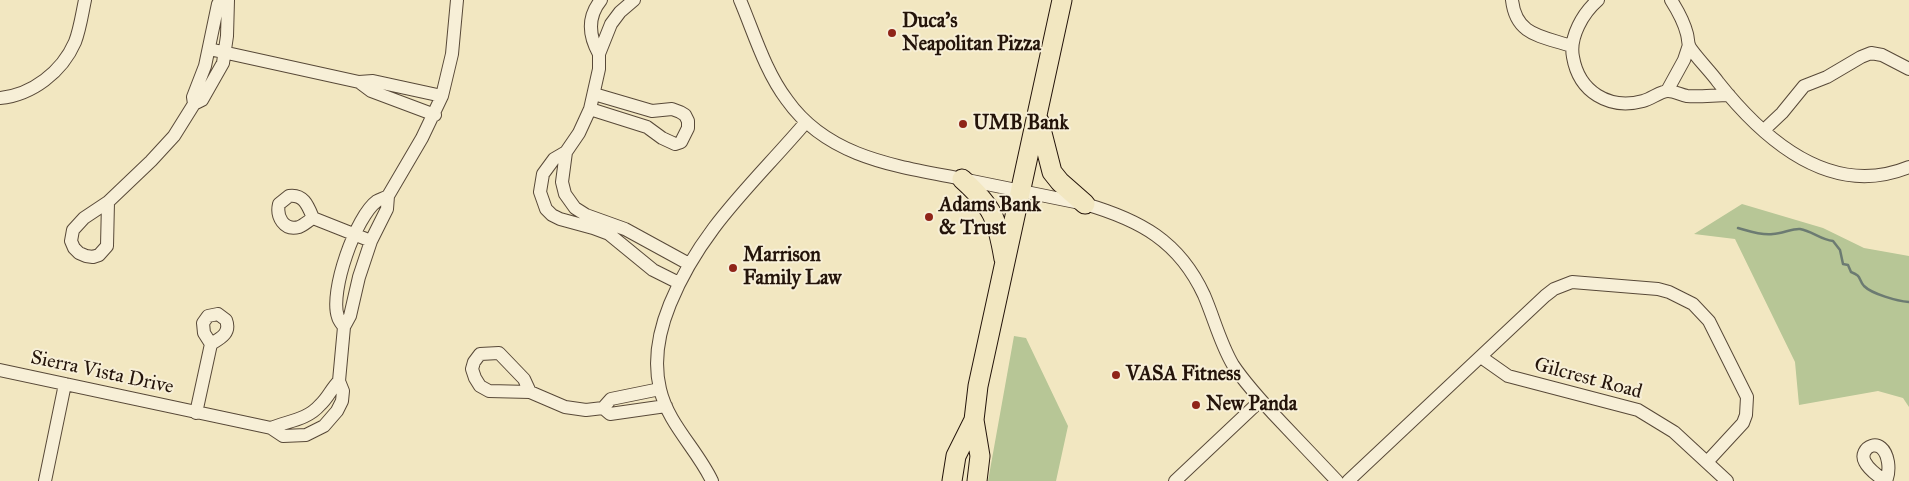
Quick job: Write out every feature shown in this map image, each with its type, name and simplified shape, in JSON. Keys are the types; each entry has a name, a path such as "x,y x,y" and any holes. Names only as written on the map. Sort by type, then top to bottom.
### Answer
{"highway":[{"path":"977,481 980,456 974,420 978,386 1022,191 1062,0"},
{"path":"1038,116 1052,172 1060,182 1085,204"},
{"path":"962,179 980,195 994,216 1005,265"},
{"path":"952,481 956,456 974,420"}],"street":[{"path":"0,98 28,91 56,70 75,41 85,0"},
{"path":"194,104 193,97 205,66 218,4 221,0"},
{"path":"108,202 164,148 194,104 202,100 220,70 227,36 228,0"},
{"path":"344,328 350,316 359,277 371,241 386,208 388,196 435,115 442,96 452,54 457,0"},
{"path":"599,54 590,32 594,11 601,0"},
{"path":"634,0 620,12 611,24 599,54 599,69 590,109 579,133 566,152 554,159 543,174 540,192 542,202 546,209 560,219 625,229 690,264"},
{"path":"740,0 779,88 806,122 826,138 861,156 884,163 1085,204 1127,218 1158,236 1181,258 1204,296 1233,365 1261,400 1337,481"},
{"path":"1512,0 1516,19 1528,31 1571,46"},
{"path":"1598,0 1587,11 1574,35 1571,46 1578,74 1590,91 1601,98 1613,102 1632,104 1667,91 1686,96 1729,95"},
{"path":"1671,0 1684,24 1689,45 1729,95 1786,149 1830,172 1860,177 1894,172 1909,167"},
{"path":"1667,91 1684,60 1689,45"},
{"path":"209,49 359,82 373,81 442,96"},
{"path":"1764,130 1782,113 1804,86 1828,77 1861,56 1871,53 1882,55 1909,69"},
{"path":"359,82 371,91 435,115"},
{"path":"590,109 647,127 662,138 675,144 681,142 688,128 688,121 685,115 680,112 672,110 652,112 594,94"},
{"path":"712,481 699,458 672,420 660,389 657,370 658,346 662,328 679,283 704,240 733,202 806,122"},
{"path":"566,152 562,182 564,194 575,208 653,270 679,283"},
{"path":"344,328 338,316 338,294 345,259 354,235 377,201 388,196"},
{"path":"313,218 371,241"},
{"path":"1348,481 1545,296 1564,284 1582,282 1658,290 1693,304 1710,321 1744,388 1746,415 1743,423 1707,462"},
{"name":"Sierra Vista Drive","path":"0,370 271,428 283,436 298,436 306,435 324,426 342,402 344,391 340,381 344,328"},
{"path":"196,413 211,344"},
{"path":"530,392 524,379 499,354 480,354 474,362 472,369 475,378 480,386 489,391 530,392 565,407 586,410 603,408 611,399 660,389"},
{"name":"Gilcrest Road","path":"1481,357 1508,376 1638,410 1674,432 1727,481"},
{"path":"271,428 313,412 326,399 330,390 340,381"},
{"path":"45,481 65,384"},
{"path":"1175,481 1261,400"},
{"path":"603,408 610,414 666,406"}],"green space":[{"path":"1742,204 1823,228 1864,248 1909,256 1909,407 1903,398 1878,391 1799,405 1795,362 1735,239 1694,234"},
{"path":"1014,336 1026,338 1068,426 1056,481 988,481"}],"waterway":[{"path":"1738,228 1764,234 1800,229 1833,241 1840,250 1843,264 1848,265 1851,272 1858,276 1864,286 1885,297 1909,302"}],"place":[{"name":"Duca's Neapolitan Pizza","path":"892,33"},
{"name":"UMB Bank","path":"963,124"},
{"name":"Adams Bank & Trust","path":"929,217"},
{"name":"Marrison Family Law","path":"733,268"},
{"name":"VASA Fitness","path":"1116,375"},
{"name":"New Panda","path":"1196,405"}]}
